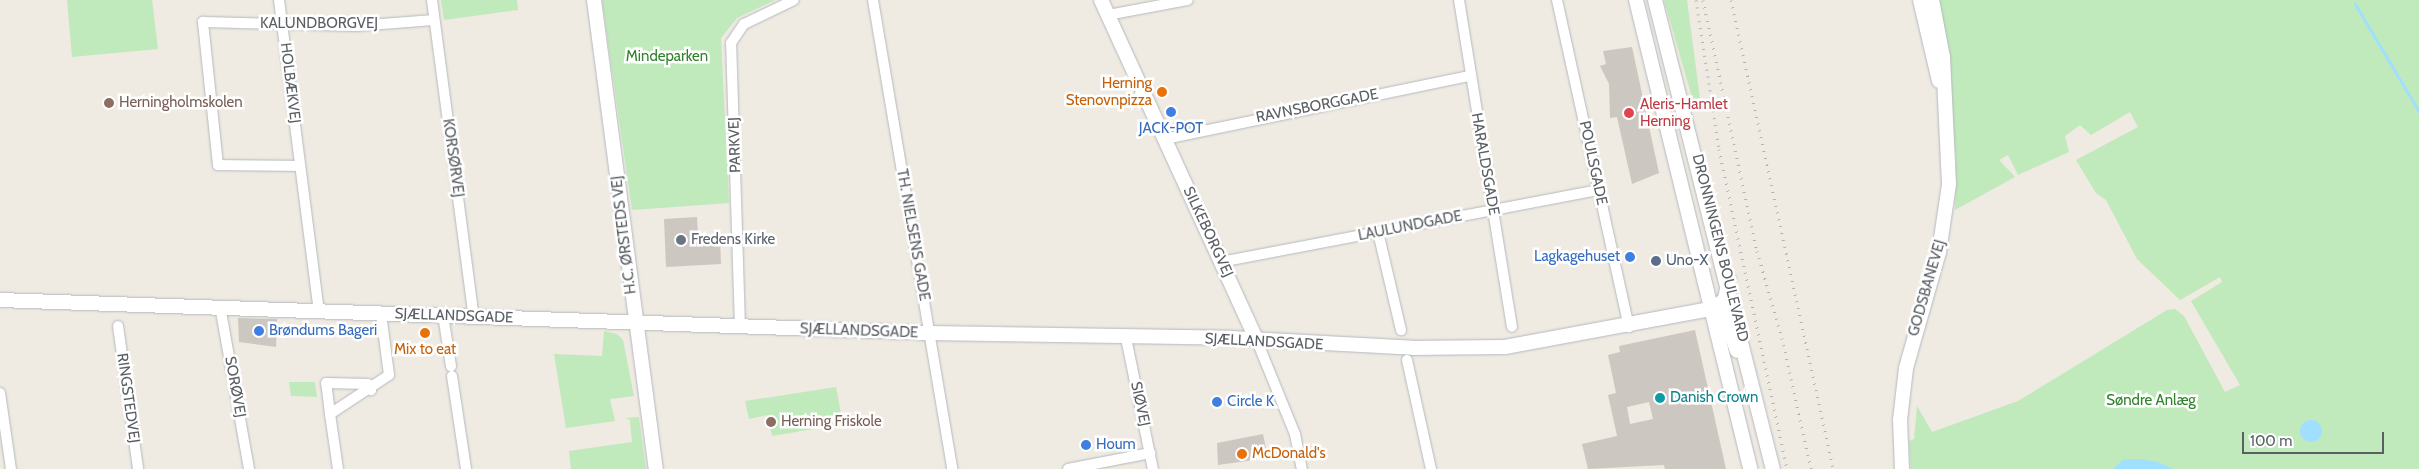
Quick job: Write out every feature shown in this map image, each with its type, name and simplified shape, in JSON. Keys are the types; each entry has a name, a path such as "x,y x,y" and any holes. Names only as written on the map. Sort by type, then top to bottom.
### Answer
{"street":[{"name":"HOLBÆKVEJ","path":"279,0 319,311"},
{"name":"KORSØRVEJ","path":"432,0 474,317"},
{"name":"H.C. ØRSTEDS VEJ","path":"594,0 634,322 656,469"},
{"name":"PARKVEJ","path":"740,327 731,44 744,24 794,0"},
{"name":"TH. NIELSENS GADE","path":"873,0 952,469"},
{"name":"SILKEBORGVEJ","path":"1101,0 1257,341 1295,434 1302,469"},
{"path":"1108,15 1188,0"},
{"name":"HARALDSGADE","path":"1459,0 1512,327"},
{"name":"POULSGADE","path":"1557,0 1629,327"},
{"name":"DRONNINGENS BOULEVARD","path":"1636,0 1715,308 1750,469"},
{"name":"DRONNINGENS BOULEVARD","path":"1655,0 1729,279 1773,469"},
{"name":"GODSBANEVEJ","path":"1920,0 1946,106"},
{"name":"GODSBANEVEJ","path":"1902,469 1900,420 1906,368 1945,218 1950,175 1943,57 1932,0"},
{"name":"KALUNDBORGVEJ","path":"300,166 218,165 203,22 356,26 434,20"},
{"name":"RAVNSBORGGADE","path":"1165,139 1470,76"},
{"name":"LAULUNDGADE","path":"1221,262 1599,190"},
{"path":"1378,232 1401,330"},
{"path":"1715,308 1725,299 1729,279"},
{"name":"SJÆLLANDSGADE","path":"0,300 220,306 929,333 1505,347 1629,327 1715,308"},
{"name":"SORØVEJ","path":"220,306 249,469"},
{"path":"1715,308 1723,310 1728,321 1743,374 1758,404"},
{"path":"330,414 371,390 389,375 381,313"},
{"path":"443,315 466,469"},
{"name":"RINGSTEDVEJ","path":"118,326 138,469"},
{"name":"SIØVEJ","path":"1126,338 1153,469"},
{"path":"1407,360 1431,469"},
{"path":"338,469 326,383 368,384 371,390"},
{"path":"0,393 11,469"},
{"path":"1068,469 1150,453"}],"green space":[{"path":"67,0 152,0 158,49 72,57"},
{"path":"441,0 517,0 518,10 444,20"},
{"name":"Mindeparken","path":"602,0 775,0 737,18 721,38 729,203 632,210"},
{"path":"1664,0 1687,0 1701,106 1695,108"},
{"name":"Søndre Anlæg","path":"1934,0 2419,0 2419,469 1911,469 1909,441 1914,439 1917,406 1932,432 2018,401 2167,310 2175,309 2184,316 2225,392 2240,385 2191,301 2222,282 2220,277 2180,300 2137,259 2106,200 2096,193 2076,160 2138,127 2130,112 2091,135 2080,125 2065,136 2069,152 2018,175 2008,155 1999,160 2015,177 1955,210 1956,157"},
{"path":"604,331 617,334 623,340 634,396 610,399 615,421 566,428 554,354 602,356"},
{"path":"289,382 315,382 317,397 291,396"},
{"path":"836,387 843,424 772,436 768,415 749,419 745,401"},
{"path":"639,417 646,469 571,469 569,451 632,442 630,420 625,418"}],"water":[{"path":"2311,420 2319,423 2322,431 2319,439 2311,442 2303,439 2300,431 2303,423"},
{"path":"2139,459 2158,462 2173,469 2113,469 2123,460"}],"building":[{"name":"Aleris-Hamlet Herning","path":"1632,47 1659,173 1632,184 1617,117 1610,118 1609,84 1600,66 1606,64 1603,51"},
{"name":"Fredens Kirke","path":"697,217 698,238 720,238 721,264 666,267 664,219"},
{"name":"Brøndums Bageri","path":"238,318 277,319 276,347 239,342"},
{"name":"Danish Crown","path":"1695,330 1726,469 1665,469 1664,465 1588,469 1582,444 1617,436 1608,395 1616,393 1608,355 1620,352 1619,346","holes":["1649,402 1653,419 1630,424 1627,407"]},
{"name":"McDonald's","path":"1263,434 1268,458 1218,465 1217,443"}],"waterway":[{"path":"2355,4 2419,112"}],"railway":[{"path":"1696,0 1719,149 1787,469"},
{"path":"1703,0 1757,251 1782,338 1811,469"},
{"path":"1731,0 1833,469"}],"place":[{"name":"Herning Stenovnpizza","path":"1162,92"},
{"name":"Herningholmskolen","path":"109,103"},
{"name":"JACK-POT","path":"1171,112"},
{"name":"Aleris-Hamlet Herning","path":"1629,113"},
{"name":"Fredens Kirke","path":"681,240"},
{"name":"Lagkagehuset","path":"1630,257"},
{"name":"Uno-X","path":"1656,261"},
{"name":"Brøndums Bageri","path":"259,331"},
{"name":"Mix to eat","path":"425,333"},
{"name":"Danish Crown","path":"1660,398"},
{"name":"Circle K","path":"1217,402"},
{"name":"Herning Friskole","path":"771,422"},
{"name":"Houm","path":"1086,445"},
{"name":"McDonald's","path":"1242,454"}]}
